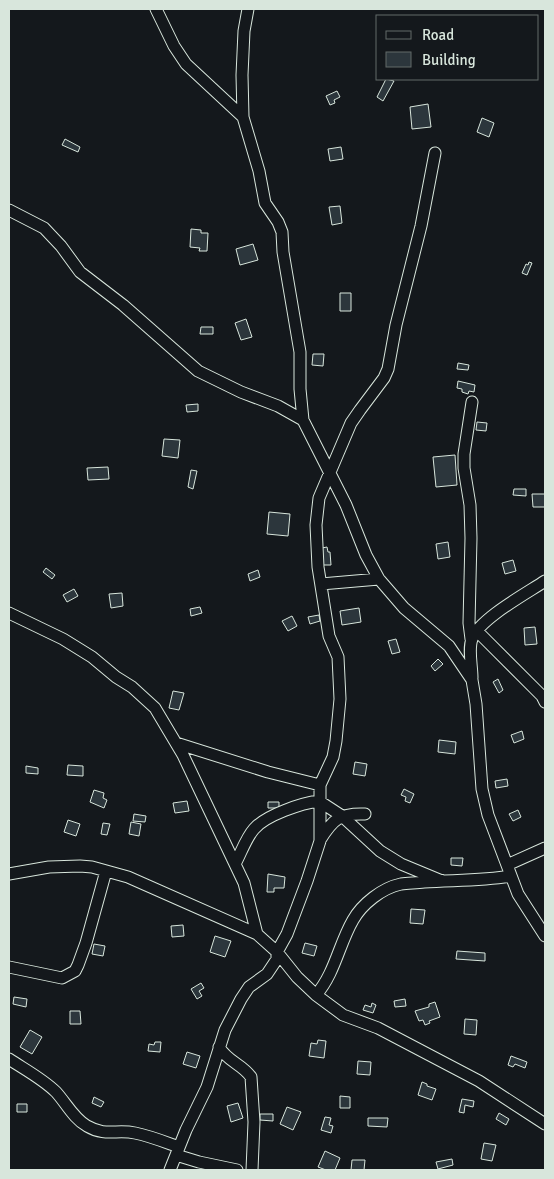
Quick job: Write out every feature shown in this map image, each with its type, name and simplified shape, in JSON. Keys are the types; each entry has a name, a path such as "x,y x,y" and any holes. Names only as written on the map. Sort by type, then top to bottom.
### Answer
{"street":[{"path":"156,9 174,46 186,64 243,117"},
{"path":"248,9 244,31 243,117 259,171 264,203 278,222 282,232 283,252 300,352 300,389 303,420 346,505 366,554 379,579 404,608 449,646 472,680"},
{"path":"320,841 320,786 333,757 340,698 338,657 329,636 321,584 316,525 319,498 351,423 384,378 388,369 396,325 422,226 436,153"},
{"path":"9,210 44,228 61,246 80,272 123,305 198,371 241,392 278,406 303,420"},
{"path":"472,402 464,454 464,468 470,504 469,623 474,635 472,680 476,704 484,799 494,833 518,894 545,936"},
{"path":"321,584 379,579"},
{"path":"474,635 499,611 545,581"},
{"path":"9,613 63,639 92,657 116,677 132,687 155,708 176,743 235,864 248,896 257,934"},
{"path":"474,635 542,696 545,702"},
{"path":"176,743 320,786"},
{"path":"235,864 252,831 258,824 280,813 319,801"},
{"path":"319,801 342,816 380,851 400,864 442,881"},
{"path":"170,1170 207,1087 225,1030 241,999 250,987 273,967 277,952 294,917 320,841 328,827 337,818 352,813 365,814"},
{"path":"507,865 545,848"},
{"path":"9,874 49,867 80,866 106,871 128,877 257,934 277,952 297,977 316,995 343,1015 378,1028 479,1081 545,1124"},
{"path":"9,966 62,978 74,971 86,943 106,871"},
{"path":"316,995 330,974 344,939 360,909 373,898 400,884 493,879 511,876"},
{"path":"219,1047 227,1059 239,1066 250,1077 254,1122 252,1170"},
{"path":"9,1059 51,1088 86,1126 104,1133 137,1133 199,1162 237,1170"}],"building":[{"path":"386,80 394,81 383,101 377,97"},
{"path":"337,91 340,97 334,100 335,103 330,105 326,96"},
{"path":"428,104 431,127 412,129 410,107"},
{"path":"482,118 494,123 489,137 477,132"},
{"path":"65,139 80,147 78,152 62,145"},
{"path":"341,147 343,159 330,161 328,149"},
{"path":"340,206 342,223 332,225 329,207"},
{"path":"191,229 201,230 201,233 208,233 207,251 199,251 200,248 190,247"},
{"path":"253,244 258,260 240,265 236,249"},
{"path":"529,262 532,263 527,275 522,273"},
{"path":"340,293 351,293 351,311 340,311"},
{"path":"246,319 252,337 241,340 235,323"},
{"path":"201,327 213,327 213,334 200,334"},
{"path":"313,354 324,354 323,366 312,365"},
{"path":"458,363 469,365 468,370 457,369"},
{"path":"458,381 475,385 474,392 469,391 468,394 462,392 462,389 457,388"},
{"path":"198,404 198,411 187,412 186,405"},
{"path":"477,422 487,423 486,431 476,430"},
{"path":"164,439 180,440 178,458 162,456"},
{"path":"455,455 457,485 436,487 433,457"},
{"path":"108,467 109,479 88,480 87,468"},
{"path":"191,470 197,471 193,489 188,487"},
{"path":"514,489 526,489 526,496 513,495"},
{"path":"532,494 545,494 545,507 533,507"},
{"path":"269,512 290,514 288,536 267,534"},
{"path":"448,542 450,557 438,559 436,544"},
{"path":"327,547 328,552 330,552 331,565 323,565 322,548"},
{"path":"513,560 516,571 505,574 502,563"},
{"path":"46,568 55,575 52,579 43,572"},
{"path":"258,570 260,577 250,581 248,574"},
{"path":"74,589 78,596 67,602 63,595"},
{"path":"122,593 123,606 111,608 109,594"},
{"path":"200,607 202,613 191,616 190,609"},
{"path":"359,608 361,622 342,625 340,611"},
{"path":"319,615 320,621 310,624 308,617"},
{"path":"292,616 297,626 288,631 282,621"},
{"path":"535,627 537,644 525,645 524,628"},
{"path":"396,639 400,652 392,654 388,641"},
{"path":"438,659 443,664 435,671 431,666"},
{"path":"498,679 503,690 499,693 493,682"},
{"path":"173,691 184,693 179,710 169,708"},
{"path":"522,731 524,739 514,743 511,735"},
{"path":"439,740 456,742 455,754 438,752"},
{"path":"355,762 367,764 365,776 353,774"},
{"path":"68,765 83,766 83,776 67,775"},
{"path":"26,766 38,768 38,774 26,773"},
{"path":"507,779 508,786 496,788 495,781"},
{"path":"404,789 414,794 410,803 405,801 406,797 401,795"},
{"path":"94,790 104,793 103,798 107,800 104,808 90,802"},
{"path":"187,801 189,811 175,813 173,803"},
{"path":"268,802 279,802 279,808 268,808"},
{"path":"518,810 521,817 513,821 509,814"},
{"path":"134,814 146,816 145,822 133,821"},
{"path":"68,820 80,824 76,836 64,832"},
{"path":"131,822 141,824 139,836 129,834"},
{"path":"103,823 110,824 107,835 101,834"},
{"path":"451,858 463,858 462,866 451,865"},
{"path":"268,874 285,877 284,888 274,888 274,892 267,892"},
{"path":"411,909 425,910 423,924 410,923"},
{"path":"183,925 184,936 172,937 171,926"},
{"path":"215,936 231,941 225,957 210,952"},
{"path":"305,943 317,946 314,956 302,953"},
{"path":"94,944 105,946 103,956 92,954"},
{"path":"457,951 485,953 485,961 456,959"},
{"path":"201,983 204,988 199,991 202,996 197,999 191,989"},
{"path":"14,997 27,999 26,1007 13,1004"},
{"path":"405,999 406,1006 395,1007 394,1001"},
{"path":"435,1002 440,1017 429,1021 430,1023 425,1025 423,1020 419,1021 415,1011 429,1007 429,1004"},
{"path":"372,1003 376,1005 373,1013 363,1010 365,1005 371,1007"},
{"path":"70,1011 80,1011 81,1024 70,1024"},
{"path":"465,1019 477,1020 476,1035 464,1034"},
{"path":"30,1030 42,1037 32,1054 20,1047"},
{"path":"318,1040 326,1041 324,1058 309,1056 311,1043 317,1044"},
{"path":"155,1042 161,1042 160,1052 148,1051 149,1044 154,1045"},
{"path":"187,1052 200,1056 196,1068 183,1064"},
{"path":"511,1056 527,1062 525,1068 515,1064 513,1067 508,1065"},
{"path":"358,1061 371,1062 370,1075 357,1074"},
{"path":"422,1082 436,1089 432,1100 418,1095"},
{"path":"340,1096 350,1097 350,1108 340,1108"},
{"path":"94,1097 104,1102 101,1107 92,1103"},
{"path":"462,1099 474,1101 473,1107 465,1105 464,1113 459,1112"},
{"path":"238,1103 243,1118 231,1122 227,1106"},
{"path":"17,1104 27,1104 27,1112 17,1112"},
{"path":"287,1107 301,1112 293,1130 280,1124"},
{"path":"499,1113 509,1119 506,1125 496,1119"},
{"path":"260,1114 273,1114 273,1121 260,1120"},
{"path":"325,1117 331,1118 329,1125 333,1126 331,1133 321,1130"},
{"path":"368,1118 388,1118 387,1127 368,1126"},
{"path":"484,1143 496,1145 492,1161 481,1159"},
{"path":"325,1151 340,1158 335,1170 326,1170 318,1167"},
{"path":"452,1159 453,1165 438,1169 436,1162"},
{"path":"352,1160 365,1160 364,1170 351,1170"}]}
